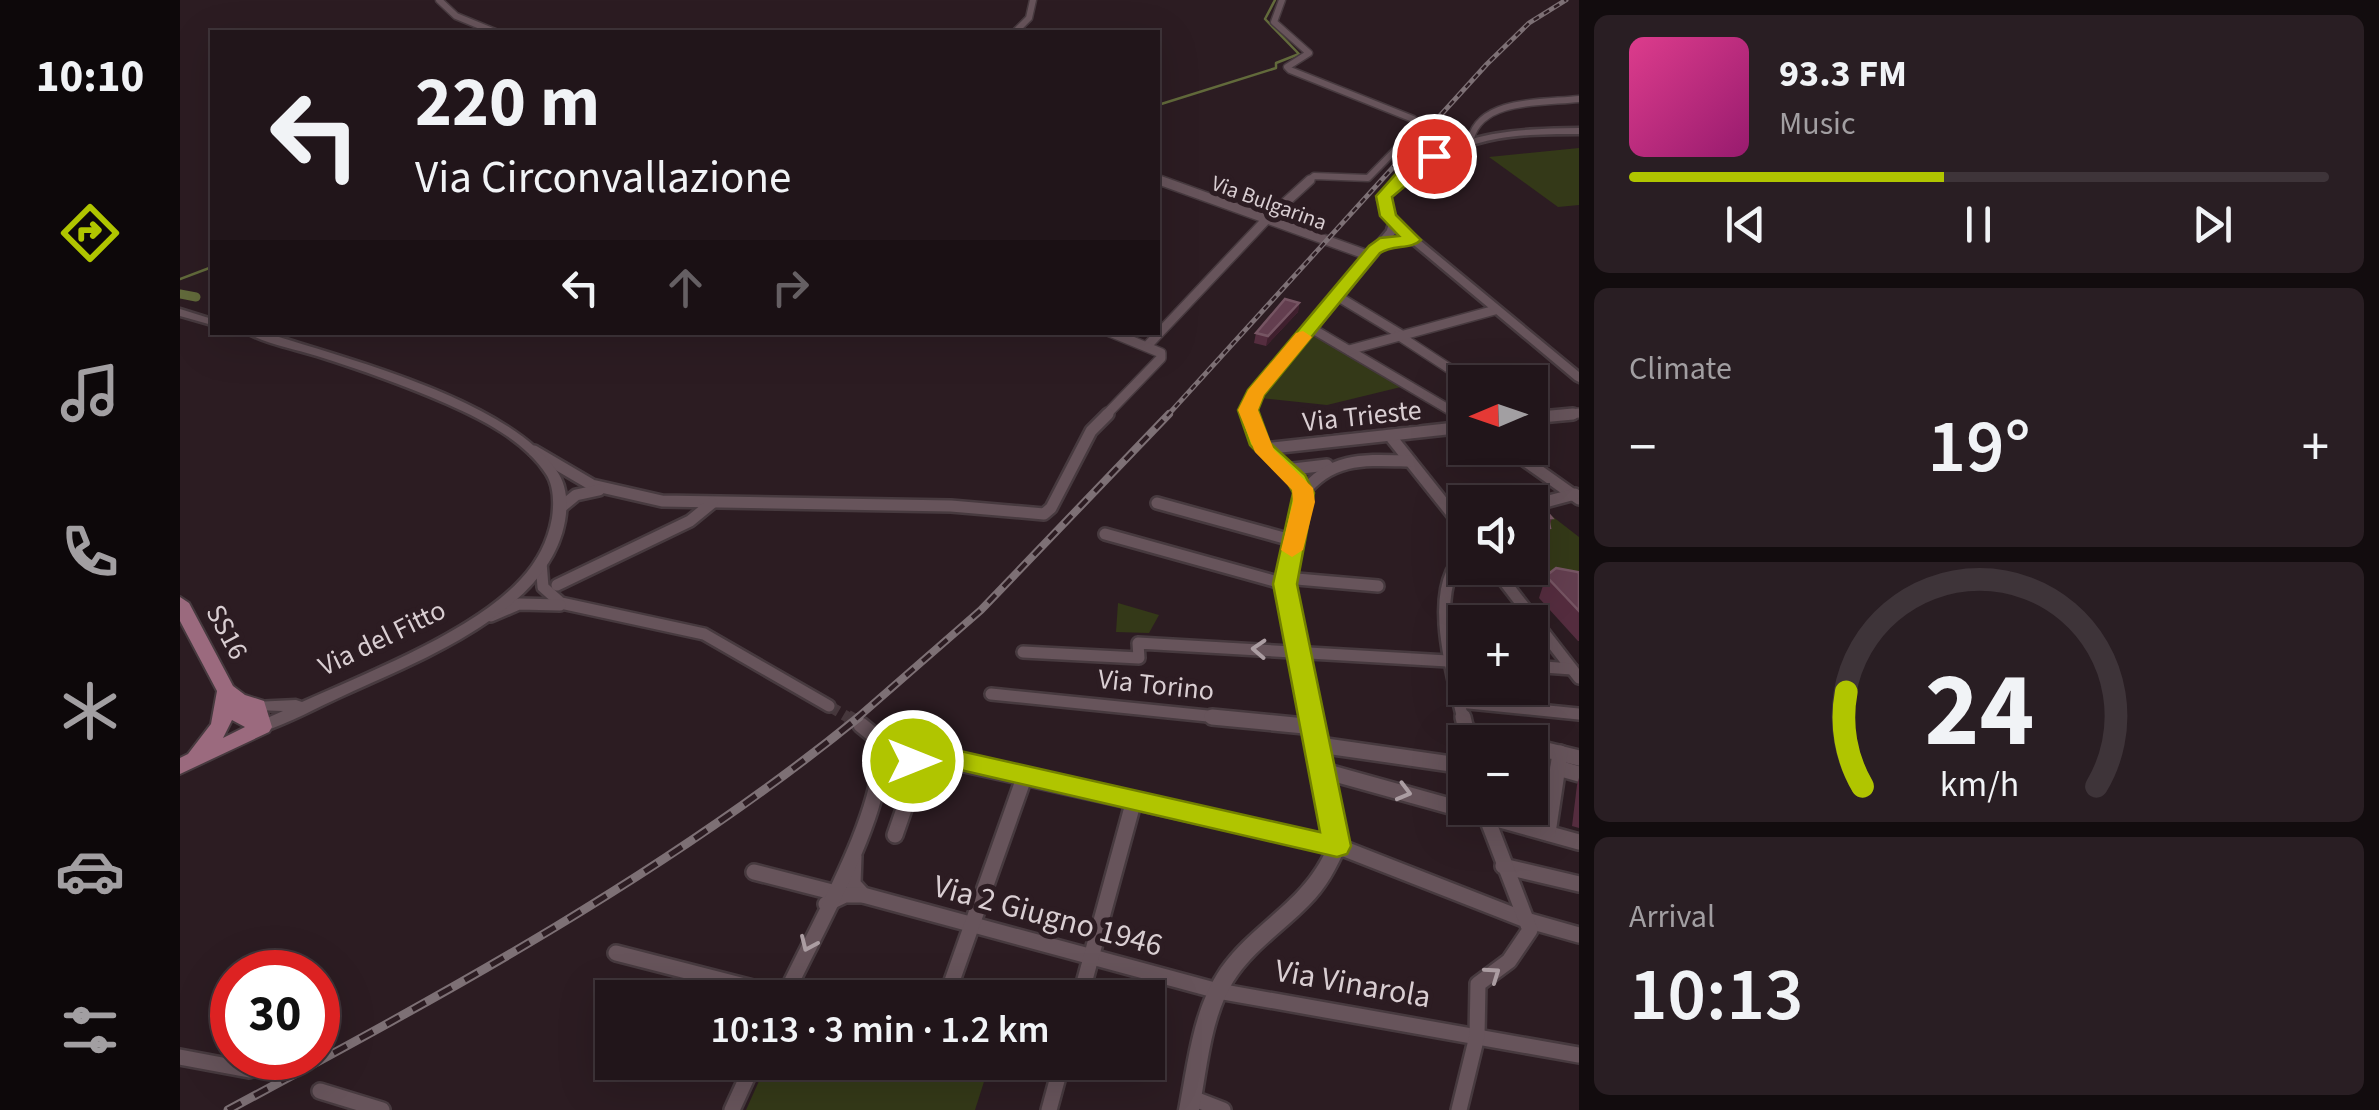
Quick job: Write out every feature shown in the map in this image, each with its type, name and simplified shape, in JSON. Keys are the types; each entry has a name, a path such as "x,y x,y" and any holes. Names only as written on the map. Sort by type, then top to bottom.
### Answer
{"main road":[{"name":"SS16","path":"180,603 239,715 259,717"},
{"name":"SS16","path":"185,764 220,726 226,708 225,687"},
{"name":"Via del Fitto","path":"185,764 259,717"}],"street":[{"path":"439,0 456,16 490,30"},
{"path":"1017,30 1033,10 1032,0"},
{"path":"1160,332 1266,220 1318,174 1368,178 1419,126 1413,119 1290,70 1291,63 1309,53 1274,22 1282,0"},
{"path":"1471,138 1471,128 1493,112 1527,103 1579,99"},
{"path":"1579,131 1471,138 1416,167 1388,190 1384,205 1394,223 1413,240 1579,378"},
{"name":"Via Bulgarina","path":"1160,181 1266,220 1372,252"},
{"path":"1304,493 1298,480 1263,449 1248,415 1249,404 1392,231 1394,223"},
{"path":"1372,252 1386,242 1413,240"},
{"path":"1337,296 1448,367"},
{"path":"1348,350 1495,310"},
{"path":"180,312 210,321"},
{"path":"1310,328 1448,412"},
{"path":"259,335 454,403 530,449 583,488"},
{"path":"530,449 549,469 557,490 583,488 662,501 712,504 951,506 1038,514 1049,511 1090,431 1158,363 1161,353 1119,335"},
{"path":"1148,345 1157,335"},
{"path":"1548,416 1579,413"},
{"name":"Via Trieste","path":"1263,449 1448,426"},
{"path":"1391,436 1448,508"},
{"path":"1285,470 1410,461"},
{"path":"1223,1110 1190,1104 1218,991 1236,964 1317,889 1337,846 1285,581 1304,493 1316,473 1331,464"},
{"path":"1532,465 1577,495"},
{"path":"560,509 583,488"},
{"name":"Via del Fitto","path":"259,717 311,703 476,622 518,590 541,562 553,540 560,509 557,490"},
{"path":"1548,502 1577,495"},
{"path":"1157,503 1295,541"},
{"path":"476,622 547,593 690,522 712,504"},
{"path":"1104,534 1285,581 1378,586"},
{"path":"541,562 539,579 547,593"},
{"path":"1448,578 1443,587 1448,612"},
{"path":"1507,585 1577,676"},
{"path":"518,590 547,593 579,608 704,634 829,706"},
{"path":"1023,652 1139,658 1138,644 1448,661"},
{"path":"1548,670 1577,676"},
{"name":"Via Torino","path":"991,694 1316,727"},
{"path":"1490,705 1579,714"},
{"path":"861,725 878,736 886,756 852,870 853,884 863,896"},
{"path":"1319,746 1448,763"},
{"path":"1548,755 1579,774"},
{"path":"1559,761 1579,758"},
{"path":"1548,832 1559,761"},
{"path":"896,835 912,787 925,763 1025,776 1337,846 1526,920 1579,935"},
{"path":"1324,771 1448,801"},
{"path":"952,980 1025,776"},
{"path":"1085,980 1134,800"},
{"path":"1459,1110 1477,1036 1478,984 1498,972 1522,949 1530,930 1489,825"},
{"path":"1528,825 1579,842"},
{"path":"791,980 863,828"},
{"path":"1503,866 1579,884"},
{"path":"754,872 832,892"},
{"name":"Via 2 Giugno 1946","path":"832,892 863,896 1218,991"},
{"path":"616,952 723,980"},
{"name":"Via Vinarola","path":"1218,991 1579,1055"},
{"path":"180,1057 210,1063"},
{"path":"732,1110 746,1080"},
{"path":"1049,1110 1057,1080"},
{"path":"320,1090 382,1110"}],"green space":[{"path":"1432,129 1462,139 1389,179"},
{"path":"1579,148 1579,205 1558,207 1489,157"},
{"path":"1312,335 1401,387 1327,405 1260,398"},
{"path":"1548,513 1579,537 1579,576 1548,579"},
{"path":"1118,603 1159,615 1149,633 1116,632"},
{"path":"759,1080 985,1080 975,1110 746,1110"}],"building":[{"path":"1285,299 1299,303 1268,336 1256,333"},
{"path":"1556,568 1578,572 1579,611 1548,578"}],"waterway":[{"path":"1160,104 1276,68 1276,63 1299,54 1265,19 1275,0"},
{"path":"180,279 210,268"},
{"path":"180,294 196,297"}],"tunnel":[{"path":"829,706 851,719"},
{"path":"847,717 861,725"}],"railway":[{"path":"1167,416 1487,64 1529,23 1566,0"},
{"path":"856,719 981,610 1169,414"},
{"path":"228,1110 553,929 710,828 859,717"}],"slow traffic":[{"path":"1292,550 1304,493 1298,480 1260,445 1248,410 1255,394 1303,337"}],"route":[{"path":"913,761 916,754 925,752 933,757 1337,846 1285,584 1304,493 1298,480 1260,445 1248,410 1255,394 1374,250 1382,243 1413,240 1388,216 1384,196 1400,178 1434,156"}]}
